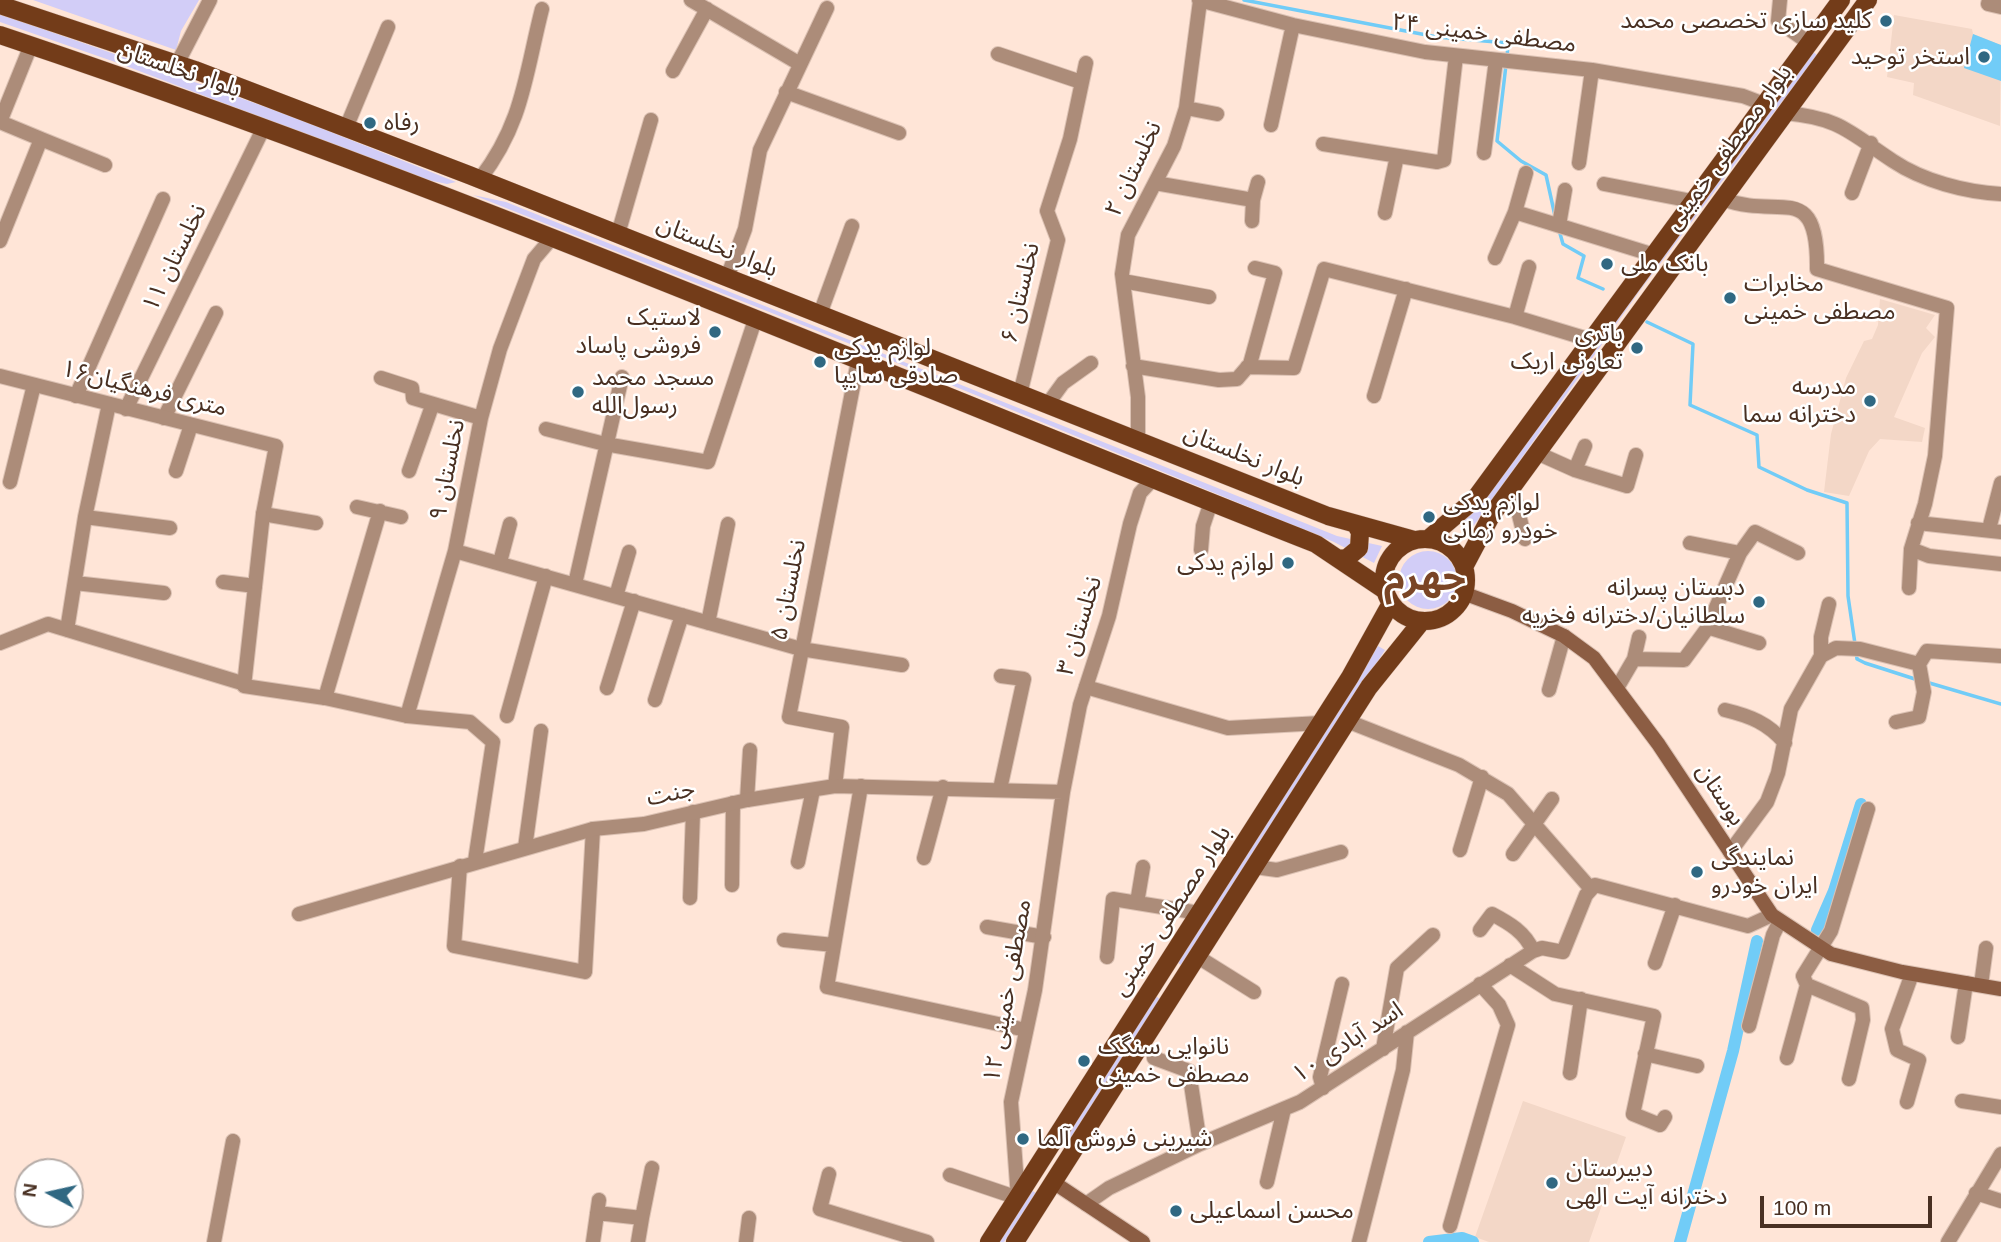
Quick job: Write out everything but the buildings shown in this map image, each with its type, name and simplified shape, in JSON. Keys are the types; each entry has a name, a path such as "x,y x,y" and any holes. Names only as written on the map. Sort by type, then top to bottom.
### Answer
{"main road":[{"name":"بلوار مصطفی خمینی","path":"1421,540 1474,500 1840,0"},
{"name":"بلوار مصطفی خمینی","path":"1464,567 1491,516 1868,0"},
{"name":"بلوار نخلستان","path":"0,5 177,64 474,177 1356,525 1421,540"},
{"name":"بلوار نخلستان","path":"0,35 188,97 459,202 1316,544 1388,597"},
{"path":"1814,35 1837,42"},
{"path":"459,202 474,177"},
{"path":"1339,559 1353,554 1359,548 1361,540 1356,525"},
{"path":"1421,540 1450,547 1464,567 1464,593 1447,614 1422,621 1410,618 1388,597 1387,566 1393,554 1421,540"},
{"name":"بوستان","path":"1464,593 1512,611 1564,636 1594,658 1659,745 1776,918 1832,954 1912,974 2001,989"},
{"name":"بلوار مصطفی خمینی","path":"989,1242 1321,723 1388,597"},
{"name":"بلوار مصطفی خمینی","path":"1015,1242 1347,722 1370,687 1422,621"},
{"path":"1162,972 1180,984"},
{"path":"1036,1170 1135,1240"}],"street":[{"path":"177,64 210,0"},
{"path":"691,0 800,64"},
{"name":"مصطفی خمینی ۲۴","path":"1199,0 1293,25 1456,56 1592,70 1742,96 1764,104"},
{"name":"نخلستان ۲","path":"1138,441 1138,397 1123,281 1128,235 1174,146 1186,108 1199,0"},
{"path":"1780,0 1778,20 1814,35"},
{"path":"1989,0 1988,5 2001,6"},
{"path":"727,278 746,229 760,150 827,8"},
{"path":"474,177 502,151 519,113 542,9"},
{"path":"673,71 706,9"},
{"path":"1271,125 1293,25"},
{"path":"346,128 388,27"},
{"path":"31,45 0,122 106,165"},
{"path":"998,54 1082,82"},
{"path":"1323,144 1437,162 1444,160 1456,56"},
{"path":"1484,153 1496,60"},
{"name":"نخلستان ۶","path":"1020,394 1058,240 1047,211 1070,139 1086,64"},
{"path":"1579,163 1592,70"},
{"path":"786,92 899,133"},
{"path":"1186,108 1217,114"},
{"path":"1785,113 1821,116 1871,143 1914,172 1971,192 2001,194"},
{"path":"618,234 651,120"},
{"name":"نخلستان ۱۱","path":"126,409 264,127"},
{"path":"0,241 41,139"},
{"path":"1852,193 1871,143"},
{"path":"1385,213 1397,156"},
{"path":"1495,258 1515,212 1526,173"},
{"path":"1252,221 1253,200 1258,182"},
{"path":"1155,183 1253,200"},
{"path":"1604,184 1692,201"},
{"path":"1559,225 1565,190"},
{"path":"76,396 163,199"},
{"path":"1723,199 1735,204 1789,207 1806,214 1811,219 1817,244 1817,269 1947,308 1935,456 1911,549 1909,588"},
{"path":"1515,212 1654,255"},
{"path":"820,314 852,226"},
{"name":"نخلستان ۹","path":"407,716 455,551 481,418 500,349 534,259 551,239"},
{"path":"1515,317 1530,267"},
{"path":"1133,366 1219,380 1237,379 1247,367 1275,272 1255,268"},
{"path":"1247,367 1294,368 1324,269 1515,317 1591,340"},
{"path":"1123,281 1209,297"},
{"path":"1374,396 1406,289"},
{"path":"164,418 216,313"},
{"path":"546,429 605,444 708,462 755,320"},
{"name":"نخلستان ۵","path":"835,786 842,727 789,717 858,361"},
{"path":"1047,405 1063,383 1091,363"},
{"name":"۱۶متری فرهنگیان","path":"0,376 276,446 263,514"},
{"path":"575,584 621,377"},
{"path":"381,378 412,388 413,398 432,406 481,418"},
{"path":"10,482 34,385"},
{"path":"67,629 85,517 109,404"},
{"path":"409,471 432,406"},
{"path":"176,471 191,425"},
{"path":"1575,470 1585,446"},
{"path":"1537,453 1575,470 1627,486 1636,455"},
{"name":"نخلستان ۳","path":"1063,792 1086,687 1109,616 1140,493 1153,479"},
{"path":"1918,523 1995,531 2001,482"},
{"path":"1512,487 1525,539"},
{"path":"1201,550 1203,526 1211,502"},
{"path":"357,506 401,517"},
{"path":"325,698 380,512"},
{"path":"245,684 263,514 316,523"},
{"path":"85,517 170,528"},
{"path":"500,562 510,524"},
{"path":"708,623 728,524"},
{"path":"1634,659 1684,660 1707,627 1740,553 1755,532 1798,553"},
{"path":"1690,543 1740,553"},
{"path":"1911,549 1929,556 2001,564"},
{"path":"455,551 801,649 902,665"},
{"path":"616,596 629,552"},
{"path":"507,716 547,576"},
{"path":"223,582 255,586"},
{"path":"75,583 164,593"},
{"path":"607,688 634,601"},
{"path":"1730,852 1767,802 1785,743 1791,709 1821,656 1821,637 1829,604"},
{"path":"655,700 682,615"},
{"path":"0,643 48,624 245,684 407,716 470,722 493,742 475,861"},
{"path":"1707,627 1759,643"},
{"path":"1549,690 1564,636"},
{"path":"1617,688 1634,659 1639,636"},
{"path":"1821,656 1836,648 1860,649 1919,664"},
{"path":"1896,722 1919,717 1924,692 1919,664 1927,651 2001,656"},
{"path":"1000,789 1024,679 1002,676"},
{"path":"1086,687 1228,728 1321,723"},
{"path":"1725,710 1750,716 1773,728 1785,743"},
{"path":"1347,722 1482,777 1508,794 1593,887 1675,905 1748,926 1776,918 1749,1026"},
{"path":"525,848 541,731"},
{"path":"732,885 740,802 750,750"},
{"path":"1460,850 1482,777"},
{"name":"جنت","path":"299,914 593,829 644,824 740,802 835,786 1063,792"},
{"path":"861,786 827,987 1026,1031"},
{"path":"924,858 943,787"},
{"path":"798,862 813,790"},
{"name":"مصطفی خمینی ۱۲","path":"1018,1198 1011,1102 1044,937 1063,792"},
{"path":"1513,854 1552,799"},
{"path":"1787,1058 1807,985 1803,976 1822,948 1838,911 1868,809"},
{"path":"690,898 694,812"},
{"path":"460,866 454,946 586,972 593,829"},
{"path":"1255,867 1277,870 1341,852"},
{"path":"1137,902 1143,867"},
{"name":"اسد آبادی ۱۰","path":"1086,1204 1109,1188 1200,1144 1284,1109 1323,1088 1533,951 1542,948 1563,952 1593,887"},
{"path":"1107,957 1113,899 1199,913"},
{"path":"1655,963 1675,905"},
{"path":"1480,930 1492,914 1509,923 1528,940 1533,951"},
{"path":"987,927 1044,937"},
{"path":"1383,1049 1397,968 1433,935"},
{"path":"785,940 834,945"},
{"path":"1958,1037 1986,948"},
{"path":"1198,957 1254,992"},
{"path":"1510,965 1555,994 1654,1016 1633,1114 1660,1125 1665,1117"},
{"path":"1906,1102 1920,1060 1896,1050 1892,1029 1912,974"},
{"path":"1323,1088 1320,1077 1342,984"},
{"path":"1450,1226 1493,1086 1508,1024 1499,1005 1480,984"},
{"path":"1807,985 1862,1009 1863,1020 1849,1079"},
{"path":"1570,1073 1581,999"},
{"path":"1359,1242 1403,1070 1407,1032"},
{"path":"1645,1054 1697,1066"},
{"path":"1154,1058 1189,1071 1200,1144"},
{"path":"1962,1101 2001,1107"},
{"path":"1267,1182 1284,1109"},
{"path":"214,1242 233,1141"},
{"path":"1948,1242 2001,1154"},
{"path":"638,1242 652,1168"},
{"path":"829,1174 820,1209 927,1242"},
{"path":"950,1175 1018,1198"},
{"path":"1976,1193 2001,1201"},
{"path":"593,1242 598,1207 642,1218"},
{"path":"746,1242 749,1218"}],"shaded area":[{"path":"33,0 199,0 181,31 176,50"},
{"path":"0,14 286,114 456,182 447,184 423,179 118,63 0,22"},
{"path":"1894,15 1972,29 1973,34 2001,45 2000,126 1913,95 1914,83 1887,77"},
{"path":"1811,50 1817,55 1639,292 1472,528 1463,521"},
{"path":"473,195 506,202 1337,536 1382,546 1374,563 1334,542 873,353"},
{"name":"مدرسه دخترانه سما","path":"1880,299 1935,315 1926,328 1935,337 1922,353 1894,417 1925,428 1922,442 1880,439 1869,451 1849,496 1824,492 1831,434 1846,378 1864,341 1872,339 1878,325"},
{"path":"1428,551 1439,553 1452,564 1457,580 1455,591 1444,604 1428,609 1417,607 1404,596 1399,580 1401,569 1412,556"},
{"path":"1378,646 1385,650 1182,966 1177,962"},
{"path":"1156,996 1162,1001 1065,1147 1059,1143"},
{"name":"دبیرستان دخترانه آیت الهی","path":"1523,1101 1626,1137 1589,1242 1489,1242 1475,1237"},
{"path":"1031,1190 1036,1193 1004,1242 997,1242"}],"water":[{"name":"استخر توحید","path":"1973,34 2001,45 2001,81 1964,68"}],"waterway":[{"path":"1244,0 1437,37 1508,43 1507,58"},
{"path":"1506,65 1497,141 1521,161 1546,175 1555,216"},
{"path":"1559,230 1563,244 1584,256 1578,278 1603,289"},
{"path":"1647,322 1693,344 1690,405 1757,435 1759,467 1807,490 1847,503 1848,596 1855,644"},
{"path":"1856,651 1857,659 1865,663 1918,680"},
{"path":"1926,682 2001,704"},
{"path":"1817,930 1834,891 1861,804"},
{"path":"1680,1242 1733,1051 1757,941"},
{"path":"1429,1242 1462,1238 1473,1242"}],"place":[{"name":"کلید سازی تخصصی محمد","path":"1886,21"},
{"name":"استخر توحید","path":"1984,57"},
{"name":"رفاه","path":"370,123"},
{"name":"بانک ملی","path":"1607,264"},
{"name":"مخابرات مصطفی خمینی","path":"1730,298"},
{"name":"لاستیک فروشی پاساد","path":"715,332"},
{"name":"باتری تعاونی اریک","path":"1637,348"},
{"name":"لوازم یدکی صادقی سایپا","path":"820,362"},
{"name":"مسجد محمد رسول‌الله","path":"578,392"},
{"name":"مدرسه دخترانه سما","path":"1870,401"},
{"name":"لوازم یدکی خودرو زمانی","path":"1429,517"},
{"name":"لوازم یدکی","path":"1288,563"},
{"name":"دبستان پسرانه سلطانیان/دخترانه فخریه","path":"1759,602"},
{"name":"نمایندگی ایران خودرو","path":"1697,872"},
{"name":"نانوایی سنگک مصطفی خمینی","path":"1084,1061"},
{"name":"شیرینی فروش آلما","path":"1023,1139"},
{"name":"دبیرستان دخترانه آیت الهی","path":"1552,1183"},
{"name":"محسن اسماعیلی","path":"1176,1211"}],"district":[{"name":"جهرم","path":"1425,580"}]}
